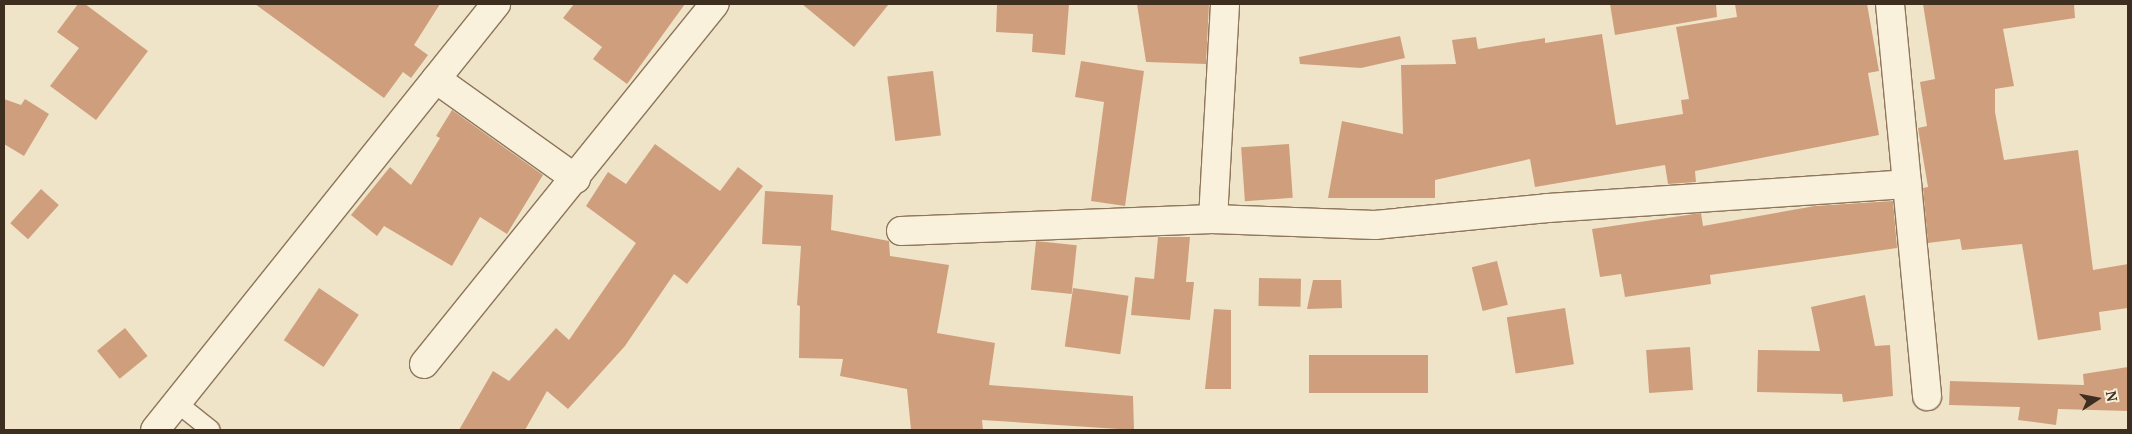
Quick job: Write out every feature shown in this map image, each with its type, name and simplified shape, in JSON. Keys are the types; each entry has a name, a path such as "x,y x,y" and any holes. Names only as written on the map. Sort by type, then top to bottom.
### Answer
{"street":[{"path":"155,430 496,4"},
{"path":"424,364 576,180 715,4"},
{"path":"1213,219 1225,4"},
{"path":"1890,4 1927,396"},
{"path":"436,79 576,180"},
{"path":"901,231 1213,219 1375,225 1547,208 1907,184"}],"lane":[{"path":"177,403 210,430"}],"building":[{"path":"78,4 85,4 148,51 96,120 50,86 79,48 57,32"},
{"path":"255,4 440,4 414,45 428,55 411,78 403,72 384,98"},
{"path":"574,4 685,4 627,84 593,59 602,47 563,18"},
{"path":"802,4 889,4 854,47"},
{"path":"997,4 1069,4 1065,55 1032,52 1033,34 996,32"},
{"path":"1137,4 1209,4 1206,64 1146,62"},
{"path":"1610,4 1716,4 1717,17 1615,35"},
{"path":"1735,4 1867,4 1879,71 1868,73 1879,135 1695,171 1696,182 1668,184 1665,165 1535,187 1530,159 1435,180 1435,198 1328,198 1342,121 1403,134 1401,65 1456,64 1452,40 1476,37 1478,49 1545,38 1545,43 1602,34 1616,125 1683,114 1681,100 1689,99 1676,27 1737,17"},
{"path":"1923,4 2074,4 2075,18 2003,29 2014,86 1995,89 1995,112 2004,160 2078,150 2093,270 2128,264 2128,308 2099,312 2101,330 2038,340 2022,244 1962,250 1960,239 1928,243 1923,188 1928,187 1918,128 1927,126 1920,82 1935,79"},
{"path":"1400,36 1405,58 1361,68 1300,64 1299,57"},
{"path":"1081,61 1144,71 1125,206 1091,201 1104,102 1075,97"},
{"path":"933,71 941,136 895,141 887,77"},
{"path":"4,99 21,105 25,99 49,114 24,156 4,144"},
{"path":"452,110 543,175 507,234 480,217 452,266 384,226 377,236 351,215 390,167 411,185 440,138 436,136"},
{"path":"655,144 720,191 738,167 763,186 687,284 674,274 625,346 568,409 547,391 525,430 459,430 493,371 509,381 556,328 569,340 636,243 586,206 608,172 626,184"},
{"path":"1289,144 1293,198 1245,201 1241,147"},
{"path":"41,189 59,205 28,239 10,223"},
{"path":"765,191 833,195 831,230 889,241 890,256 949,265 937,333 995,343 989,385 1133,396 1134,430 982,420 983,430 911,430 907,389 840,376 843,359 799,358 800,306 797,305 801,246 762,244"},
{"path":"1893,201 1897,248 1710,275 1711,284 1625,297 1621,274 1600,277 1592,229 1701,213 1703,226 1815,206"},
{"path":"1158,237 1190,237 1186,282 1194,282 1190,320 1131,315 1135,277 1154,279"},
{"path":"1036,241 1077,245 1072,294 1031,290"},
{"path":"1497,261 1508,305 1483,311 1472,267"},
{"path":"1259,278 1301,279 1301,307 1259,306"},
{"path":"1313,280 1341,280 1342,308 1307,309"},
{"path":"319,288 359,315 324,367 284,340"},
{"path":"1073,288 1128,296 1120,354 1065,346"},
{"path":"1865,295 1875,346 1890,345 1893,396 1843,402 1842,394 1757,392 1758,350 1820,351 1811,307"},
{"path":"1565,308 1574,364 1516,374 1507,317"},
{"path":"1214,309 1231,310 1231,389 1205,389"},
{"path":"125,328 148,356 120,379 97,351"},
{"path":"1690,347 1693,390 1649,393 1646,350"},
{"path":"1309,355 1428,355 1428,393 1309,393"},
{"path":"2128,367 2128,411 2058,409 2056,425 2018,420 2020,407 1949,405 1950,381 2084,385 2083,374"}]}
